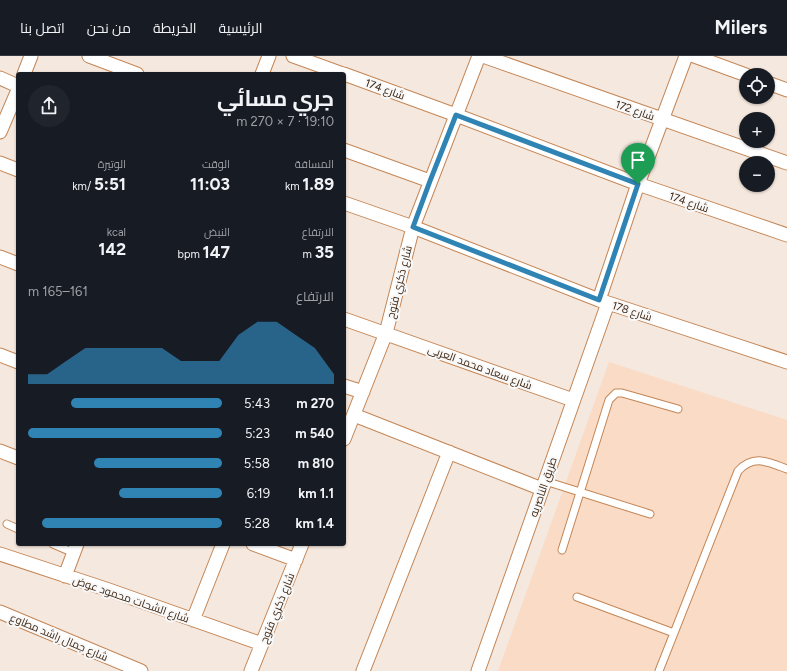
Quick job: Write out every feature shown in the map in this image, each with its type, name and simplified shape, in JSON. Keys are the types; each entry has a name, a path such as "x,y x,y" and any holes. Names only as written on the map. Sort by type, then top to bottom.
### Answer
{"street":[{"path":"25,72 32,56"},
{"path":"89,56 132,72"},
{"path":"263,72 269,56"},
{"name":"شارع 174","path":"293,56 337,72"},
{"name":"شارع ذكري فتوح","path":"346,434 386,333 413,227 479,56"},
{"name":"شارع 172","path":"483,56 787,164"},
{"name":"طريق الناصريه","path":"478,671 574,400 638,184 686,56"},
{"path":"694,56 739,72"},
{"name":"شارع 174","path":"346,75 638,184 787,235"},
{"path":"0,78 16,85"},
{"path":"775,86 787,90"},
{"path":"0,132 16,95"},
{"path":"346,151 430,181"},
{"path":"0,164 16,169"},
{"name":"شارع 178","path":"346,204 413,227 603,301 787,362"},
{"path":"0,257 16,263"},
{"name":"شارع سعاد محمد العربى","path":"346,320 574,400"},
{"path":"0,355 16,361"},
{"path":"346,387 363,392"},
{"path":"354,415 449,452 544,485"},
{"path":"0,451 16,457"},
{"path":"363,671 449,452"},
{"path":"193,620 221,546"},
{"path":"258,546 296,560"},
{"name":"شارع ذكري فتوح","path":"251,671 301,546"},
{"path":"65,576 76,548"},
{"name":"شارع الشحات محمود عوض","path":"0,554 262,644"},
{"name":"شارع جمال راشد مطاوع","path":"0,612 141,671"}],"lane":[{"path":"562,550 606,404 612,396 616,393 627,393 678,410"},
{"path":"659,671 738,471 749,462 761,460 787,469"},
{"path":"544,485 580,492 650,514"},
{"path":"7,524 16,528"},
{"path":"64,546 76,548"},
{"path":"576,597 674,633"}],"shaded area":[{"path":"609,362 787,420 787,671 498,671"}],"route":[{"path":"456,115 638,184 599,300 413,227 456,115"}]}
